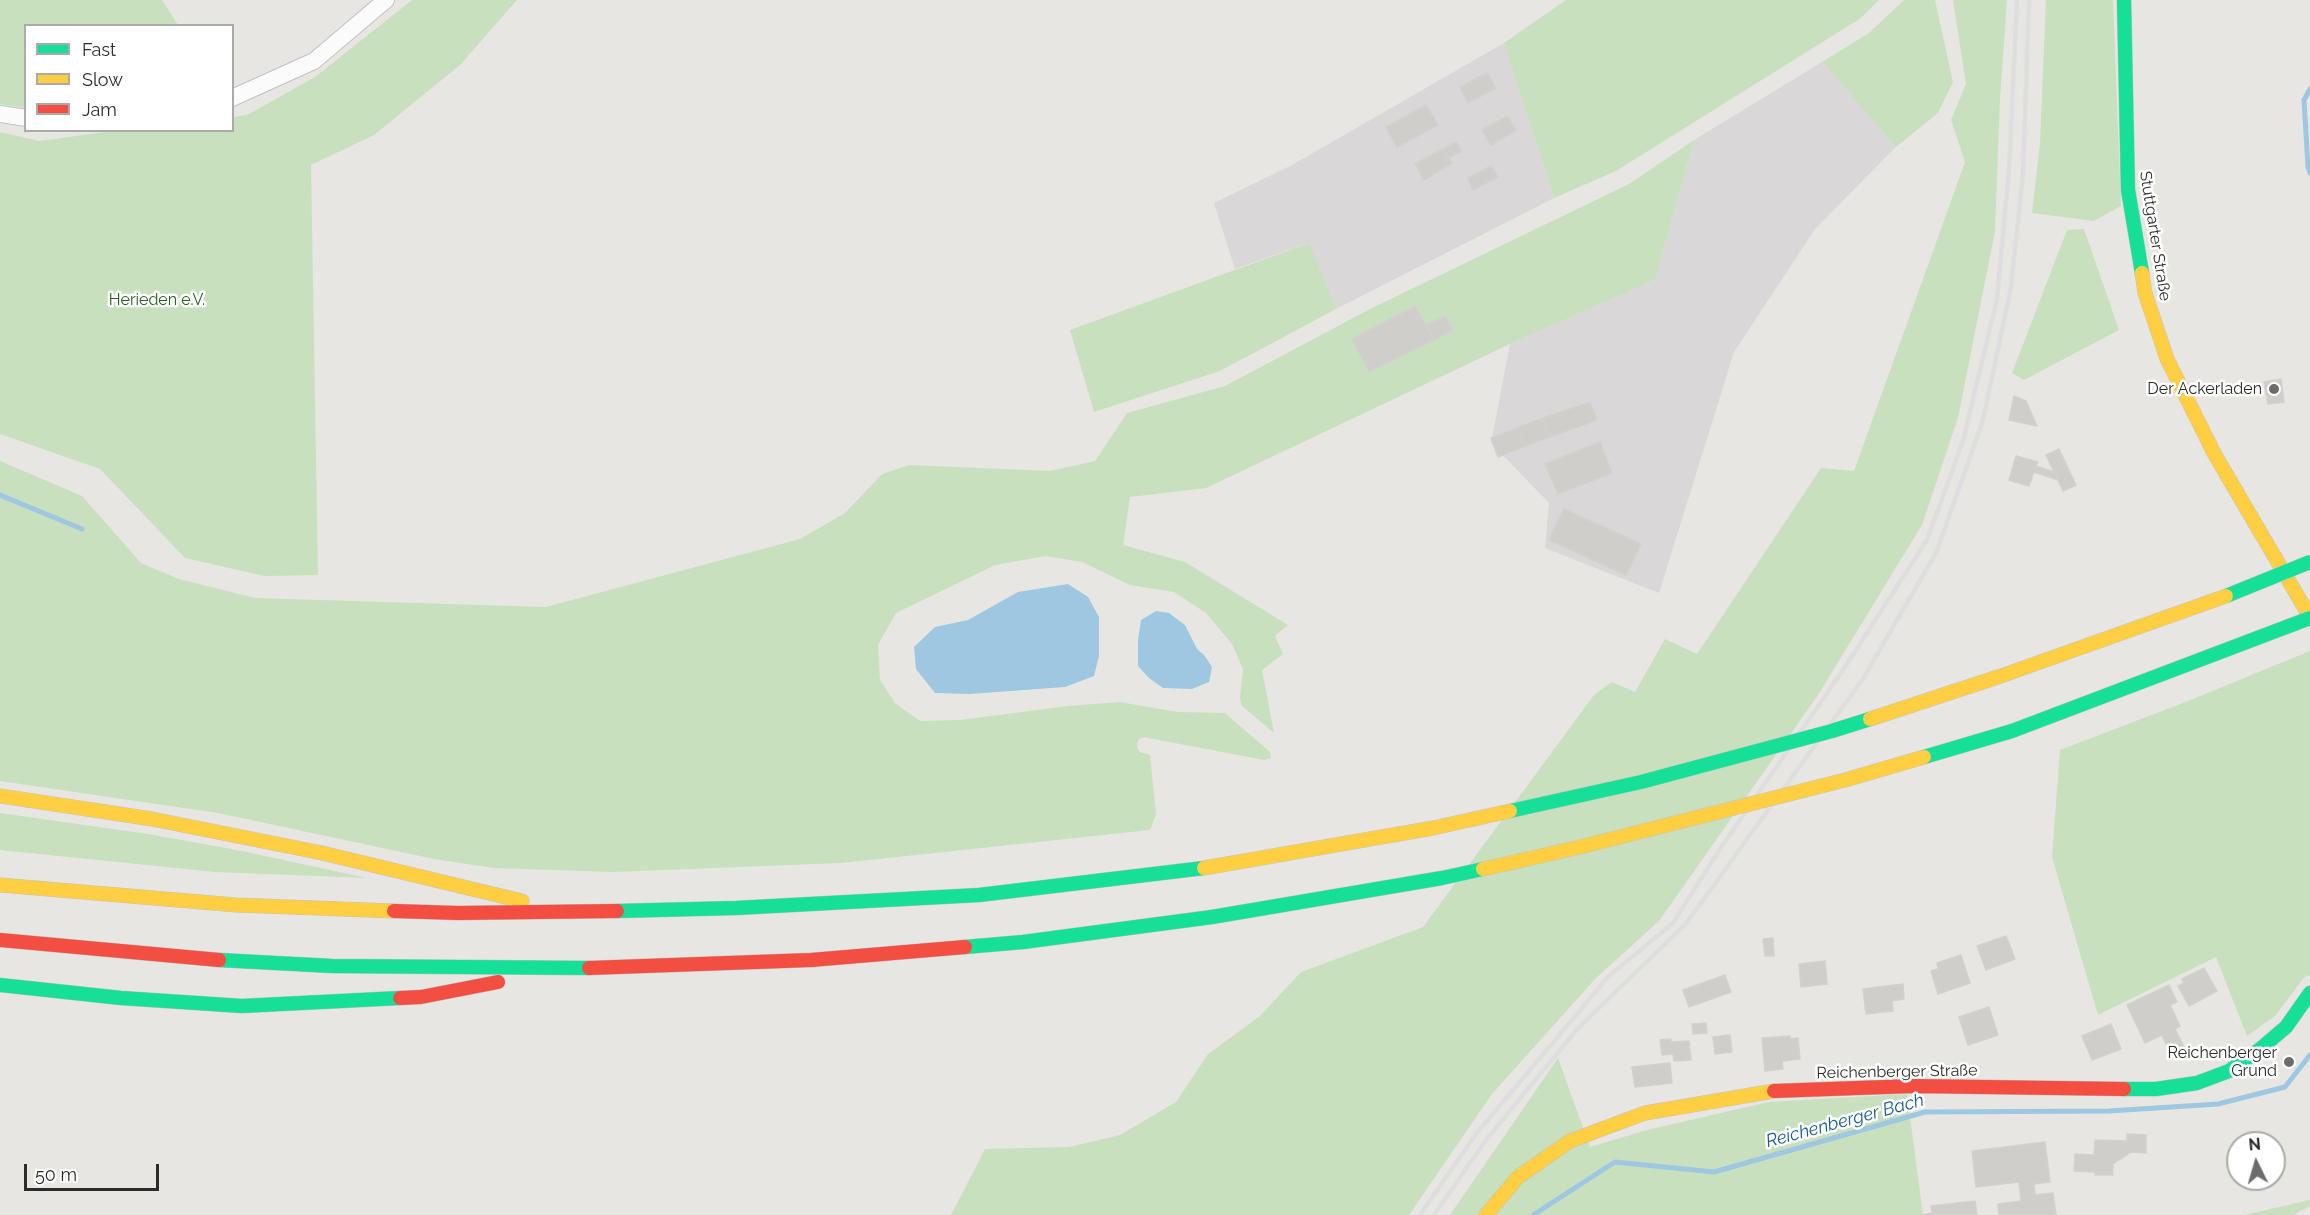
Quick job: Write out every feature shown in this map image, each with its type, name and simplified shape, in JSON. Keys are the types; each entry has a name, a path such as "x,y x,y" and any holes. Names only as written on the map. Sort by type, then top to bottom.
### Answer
{"main road":[{"name":"Stuttgarter Straße","path":"2124,0 2128,190 2145,293 2167,358 2215,455 2310,617"},
{"path":"0,885 236,906 447,912 569,912 735,908 979,895 1204,868 1433,828 1641,782 1832,731 1998,677 2246,589 2310,562"},
{"path":"0,940 204,959 332,966 566,969 822,959 1023,942 1212,918 1442,878 1580,847 1845,780 2012,730 2310,617"},
{"path":"0,796 152,819 322,853 569,912"},
{"path":"0,985 121,998 242,1006 421,997 566,969"},
{"name":"Reichenberger Straße","path":"1486,1215 1518,1177 1570,1142 1645,1113 1767,1090 1913,1086 2156,1089 2197,1083 2229,1071 2259,1050 2286,1027 2310,993"}],"street":[{"path":"234,97 314,61 386,0"},
{"path":"0,114 24,118"}],"shaded area":[{"path":"1504,43 1554,198 1336,309 1308,243 1235,269 1214,203 1292,165"},
{"path":"1822,62 1896,147 1815,229 1734,352 1659,593 1545,548 1549,503 1491,443 1510,344 1655,280 1694,140"}],"green space":[{"path":"0,0 162,0 177,24 24,24 24,108 0,104"},
{"name":"Herieden e.V.","path":"412,0 517,0 460,65 374,135 311,165 318,575 264,576 185,558 100,469 0,434 0,132 39,141 106,132 234,132 234,117 247,115 315,77"},
{"path":"1566,0 1879,0 1861,18 1616,171 1554,198 1504,43"},
{"path":"1904,0 1935,0 1953,82 1938,113 1896,147 1822,62 1869,33"},
{"path":"1953,0 2007,0 2000,98 1995,231 1958,418 1922,525 1818,695 1659,921 1596,978 1492,1094 1409,1215 951,1215 985,1149 1069,1147 1120,1135 1176,1102 1208,1054 1260,1016 1301,972 1423,927 1594,695 1612,682 1635,692 1665,639 1697,654 1821,468 1854,471 1965,162 1951,120 1966,84"},
{"path":"2046,0 2113,0 2121,206 2094,221 2032,213 2040,143"},
{"path":"1694,140 1655,280 1510,344 1206,488 1130,497 1123,545 1185,562 1288,625 1275,636 1283,654 1262,670 1274,733 1242,706 1240,698 1243,669 1232,644 1206,613 1174,592 1130,585 1082,562 1046,556 995,565 896,613 878,645 880,680 895,703 920,721 960,720 1068,706 1120,702 1177,712 1225,713 1270,752 1271,758 1264,760 1143,737 1138,740 1137,747 1140,752 1150,755 1156,814 1150,830 841,863 614,872 494,868 434,859 218,813 0,781 0,461 82,496 141,563 179,579 255,598 546,607 800,539 845,513 882,474 909,465 1050,471 1095,461 1127,413 1225,386 1370,309 1629,184"},
{"path":"2084,229 2119,330 2024,380 2012,373 2067,230"},
{"path":"1309,243 1336,309 1220,371 1094,412 1070,330"},
{"path":"2310,651 2310,977 2306,975 2275,1016 2247,1036 2216,957 2098,1015 2052,857 2060,750"},
{"path":"0,813 148,834 237,850 367,878 215,872 0,850"},
{"path":"1558,1058 1590,1147 1647,1130 1769,1102 1907,1094 1923,1215 1450,1215"},
{"path":"2310,1200 2310,1206 2293,1215 2244,1215"}],"water":[{"path":"1068,584 1088,597 1099,617 1099,656 1094,676 1065,687 970,694 935,693 916,669 914,647 935,627 968,620 1018,592"},
{"path":"1156,611 1169,613 1185,625 1197,649 1212,667 1209,682 1192,689 1163,688 1138,666 1141,620"}],"building":[{"path":"1487,73 1496,88 1468,103 1460,87"},
{"path":"1426,105 1438,125 1397,147 1386,127"},
{"path":"1507,116 1516,130 1491,145 1482,130"},
{"path":"1456,142 1462,151 1448,158 1443,149"},
{"path":"1443,149 1452,163 1424,180 1415,164"},
{"path":"1491,166 1498,177 1473,190 1468,178"},
{"path":"1415,306 1434,340 1369,372 1352,339"},
{"path":"1445,316 1453,330 1434,340 1426,325"},
{"path":"2281,379 2284,402 2268,404 2264,382"},
{"path":"2014,396 2026,401 2037,426 2009,420"},
{"path":"1590,402 1597,420 1550,437 1543,418"},
{"path":"1543,418 1550,437 1525,446 1517,428"},
{"path":"1517,428 1525,446 1498,457 1491,438"},
{"path":"1600,442 1612,473 1558,494 1545,464"},
{"path":"2059,449 2076,485 2063,491 2046,455"},
{"path":"2016,456 2038,462 2036,466 2054,472 2058,480 2034,472 2029,486 2009,480"},
{"path":"1564,509 1641,544 1626,575 1549,540"},
{"path":"2006,936 2015,959 1986,970 1977,946"},
{"path":"1773,938 1774,956 1765,956 1763,939"},
{"path":"1961,955 1970,983 1938,994 1931,971 1938,969 1937,963"},
{"path":"1825,961 1827,984 1801,987 1799,964"},
{"path":"2204,968 2217,991 2189,1006 2178,986 2184,983 2182,979"},
{"path":"1725,975 1731,992 1689,1007 1683,990"},
{"path":"1903,984 1904,999 1892,1001 1893,1011 1866,1014 1863,989"},
{"path":"2169,985 2177,1002 2170,1005 2180,1026 2175,1029 2185,1049 2171,1055 2162,1035 2145,1043 2127,1005"},
{"path":"1989,1007 1998,1035 1968,1045 1959,1017"},
{"path":"1706,1023 1707,1033 1693,1034 1692,1024"},
{"path":"2111,1024 2121,1049 2092,1060 2082,1036"},
{"path":"1730,1035 1732,1052 1715,1054 1713,1037"},
{"path":"1790,1036 1790,1039 1798,1038 1800,1059 1782,1061 1783,1069 1765,1071 1762,1038"},
{"path":"1671,1039 1671,1042 1689,1041 1691,1060 1674,1061 1673,1054 1662,1055 1660,1040"},
{"path":"1670,1063 1672,1083 1635,1087 1632,1067"},
{"path":"2127,1134 2146,1135 2146,1153 2131,1152 2113,1164 2113,1175 2095,1175 2095,1172 2074,1171 2075,1154 2094,1155 2095,1140 2127,1141"},
{"path":"2045,1142 2050,1182 2034,1184 2035,1195 2053,1193 2056,1215 1999,1215 1998,1204 2021,1201 2019,1182 1976,1187 1972,1151"},
{"path":"1975,1201 1977,1215 1919,1215 1932,1213 1931,1206"}],"waterway":[{"path":"2310,89 2304,100 2310,173"},
{"path":"0,495 82,529"},
{"name":"Reichenberger Bach","path":"1533,1215 1615,1162 1714,1172 1925,1112 2109,1111 2218,1104 2285,1087 2310,1055"}],"railway":[{"path":"1420,1215 1476,1134 1608,977 1673,923 1718,852 1845,667 1927,540 1963,441 1997,299 2009,170 2017,0"},
{"path":"1434,1215 1486,1140 1579,1027 1685,925 1863,679 1937,551 1983,420 2011,287 2023,174 2029,0"}],"traffic: fast":[{"path":"2124,0 2128,190 2142,273"},
{"path":"2226,596 2310,562"},
{"path":"1924,757 2012,731 2310,618"},
{"path":"1510,811 1641,782 1870,719"},
{"path":"617,911 736,908 979,895 1204,868"},
{"path":"1212,917 1483,869"},
{"path":"965,947 1023,942 1212,917"},
{"path":"219,960 332,966 589,968"},
{"path":"0,985 121,998 242,1006 400,998"},
{"path":"2124,1089 2156,1089 2197,1083 2229,1071 2286,1027 2310,993"}],"traffic: slow":[{"path":"2142,273 2145,293 2167,359 2215,455 2310,617"},
{"path":"1870,719 1998,677 2226,596"},
{"path":"1483,869 1845,780 1924,757"},
{"path":"0,796 152,819 322,853 522,901"},
{"path":"1204,868 1433,828 1510,811"},
{"path":"0,885 236,905 394,911"},
{"path":"1486,1215 1518,1177 1570,1141 1645,1113 1774,1091"}],"traffic: jam":[{"path":"394,911 458,913 617,911"},
{"path":"0,940 219,960"},
{"path":"589,968 811,960 965,947"},
{"path":"400,998 421,997 498,982"},
{"path":"1774,1091 1913,1086 2124,1089"}],"place":[{"name":"Der Ackerladen","path":"2274,389"},
{"name":"Reichenberger Grund","path":"2289,1062"}]}
